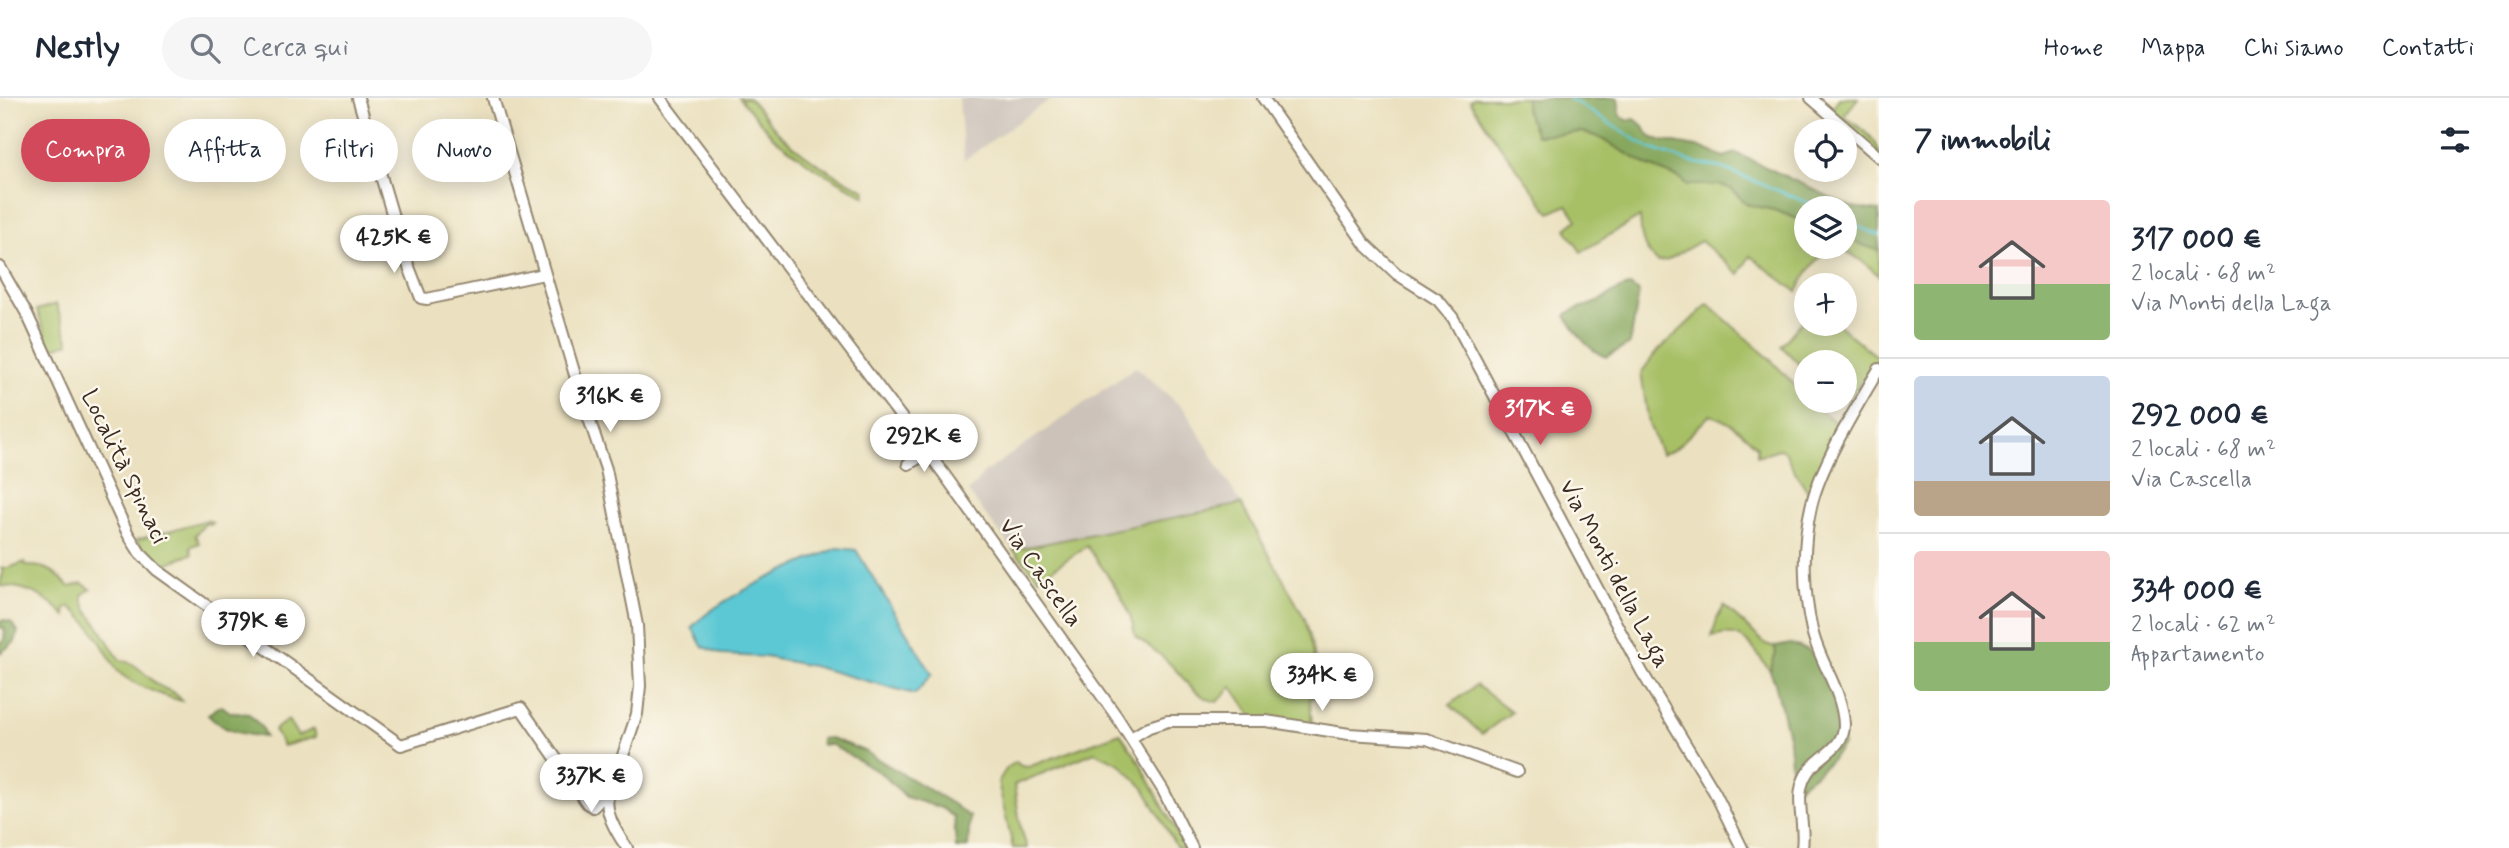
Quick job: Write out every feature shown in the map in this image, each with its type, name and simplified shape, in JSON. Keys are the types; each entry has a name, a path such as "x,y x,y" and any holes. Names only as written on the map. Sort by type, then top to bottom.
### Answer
{"street":[{"path":"358,98 404,254 421,298 428,299 544,274"},
{"path":"493,98 544,274 606,469 637,625 640,686 637,714 616,776 611,782 606,808 608,818 627,848"},
{"name":"Via Cascella","path":"660,98 928,453 1131,738 1163,790 1192,848"},
{"name":"Via Monti della Laga","path":"1263,98 1365,244 1397,274 1438,300 1451,315 1638,665 1715,793 1742,848"},
{"path":"1811,98 1879,157"},
{"name":"Località Spinaci","path":"0,267 27,314 128,534 140,553 158,571 401,745 521,708 587,803 593,807 598,804 616,776"},
{"path":"1802,848 1800,802 1803,781 1809,770 1838,743 1844,729 1836,691 1817,649 1809,617 1805,567 1810,509 1830,460 1879,369"},
{"path":"908,464 928,453"},
{"path":"1131,738 1149,727 1168,721 1266,721 1349,734 1427,739 1517,772"}],"shaded area":[{"path":"959,98 1052,98 964,160"},
{"path":"1136,367 1185,410 1241,504 1013,550 968,492 984,473"}],"green space":[{"path":"739,98 749,98 801,152 865,190 865,196 815,168 774,138"},
{"path":"1475,98 1525,98 1525,109 1536,135 1582,132 1598,137 1649,166 1680,178 1687,185 1721,185 1732,189 1746,204 1794,218 1794,259 1818,259 1807,273 1794,273 1794,290 1750,256 1739,274 1701,241 1666,261 1657,262 1643,242 1640,217 1581,252 1566,229 1577,220 1567,205 1550,213 1470,101"},
{"path":"1525,98 1618,98 1620,116 1627,120 1635,119 1650,137 1702,148 1724,157 1736,153 1828,196 1794,196 1794,218 1746,204 1732,189 1721,185 1687,185 1680,178 1649,166 1598,137 1582,132 1536,135 1525,109"},
{"path":"1839,98 1858,98 1844,116 1848,119 1836,119 1829,113"},
{"path":"1857,125 1875,143 1879,155 1857,137"},
{"path":"1857,208 1879,211 1879,251 1857,243"},
{"path":"1857,242 1879,251 1879,276 1857,258"},
{"path":"1630,286 1639,293 1630,344 1606,357 1587,345 1566,316 1575,309 1593,304"},
{"path":"56,304 69,343 50,349 37,310"},
{"path":"1708,304 1770,359 1794,384 1794,413 1824,413 1838,425 1845,427 1812,498 1785,451 1779,449 1757,456 1757,447 1741,432 1724,420 1710,415 1674,450 1661,454 1649,424 1641,373 1655,354"},
{"path":"1794,331 1794,336 1852,336 1879,358 1857,388 1857,350 1794,350 1794,359 1781,346"},
{"path":"1241,504 1305,619 1313,649 1320,696 1310,698 1312,726 1255,720 1232,687 1217,702 1201,695 1166,660 1135,636 1123,600 1087,546 1039,578 1013,550"},
{"path":"207,520 213,523 206,523 195,535 199,543 190,547 192,554 158,567 136,540"},
{"path":"25,562 26,566 51,570 69,587 82,583 91,589 82,595 85,606 120,660 136,666 182,701 147,689 122,675 91,628 70,607 65,609 66,616 36,594 19,588 0,586 3,572 1,568"},
{"path":"1724,606 1766,644 1775,647 1776,653 1770,671 1747,641 1732,635 1712,637"},
{"path":"0,621 11,622 18,631 15,642 0,653 5,629 0,627"},
{"path":"1790,644 1808,650 1817,658 1840,713 1843,745 1820,770 1793,789 1789,740 1770,671 1776,653 1775,647"},
{"path":"1476,685 1512,712 1482,734 1450,705"},
{"path":"222,706 230,712 249,714 262,728 265,737 228,729 214,721 208,715"},
{"path":"288,720 298,736 314,729 316,737 283,746 274,730"},
{"path":"1120,733 1139,761 1185,848 1177,848 1144,788 1120,764 1095,752 1014,785 1027,848 1013,848 998,782 1007,768 1016,762 1028,767"},
{"path":"830,738 864,751 970,815 968,847 956,848 954,817 941,808 906,797 882,774 830,744 822,745 821,739"}],"water":[{"path":"838,548 856,550 932,674 915,694 812,666 765,657 723,655 702,646 692,627 705,615 740,592"}],"waterway":[{"path":"1569,98 1649,148 1691,162 1722,168 1794,197"},
{"path":"1857,226 1879,235"}]}
